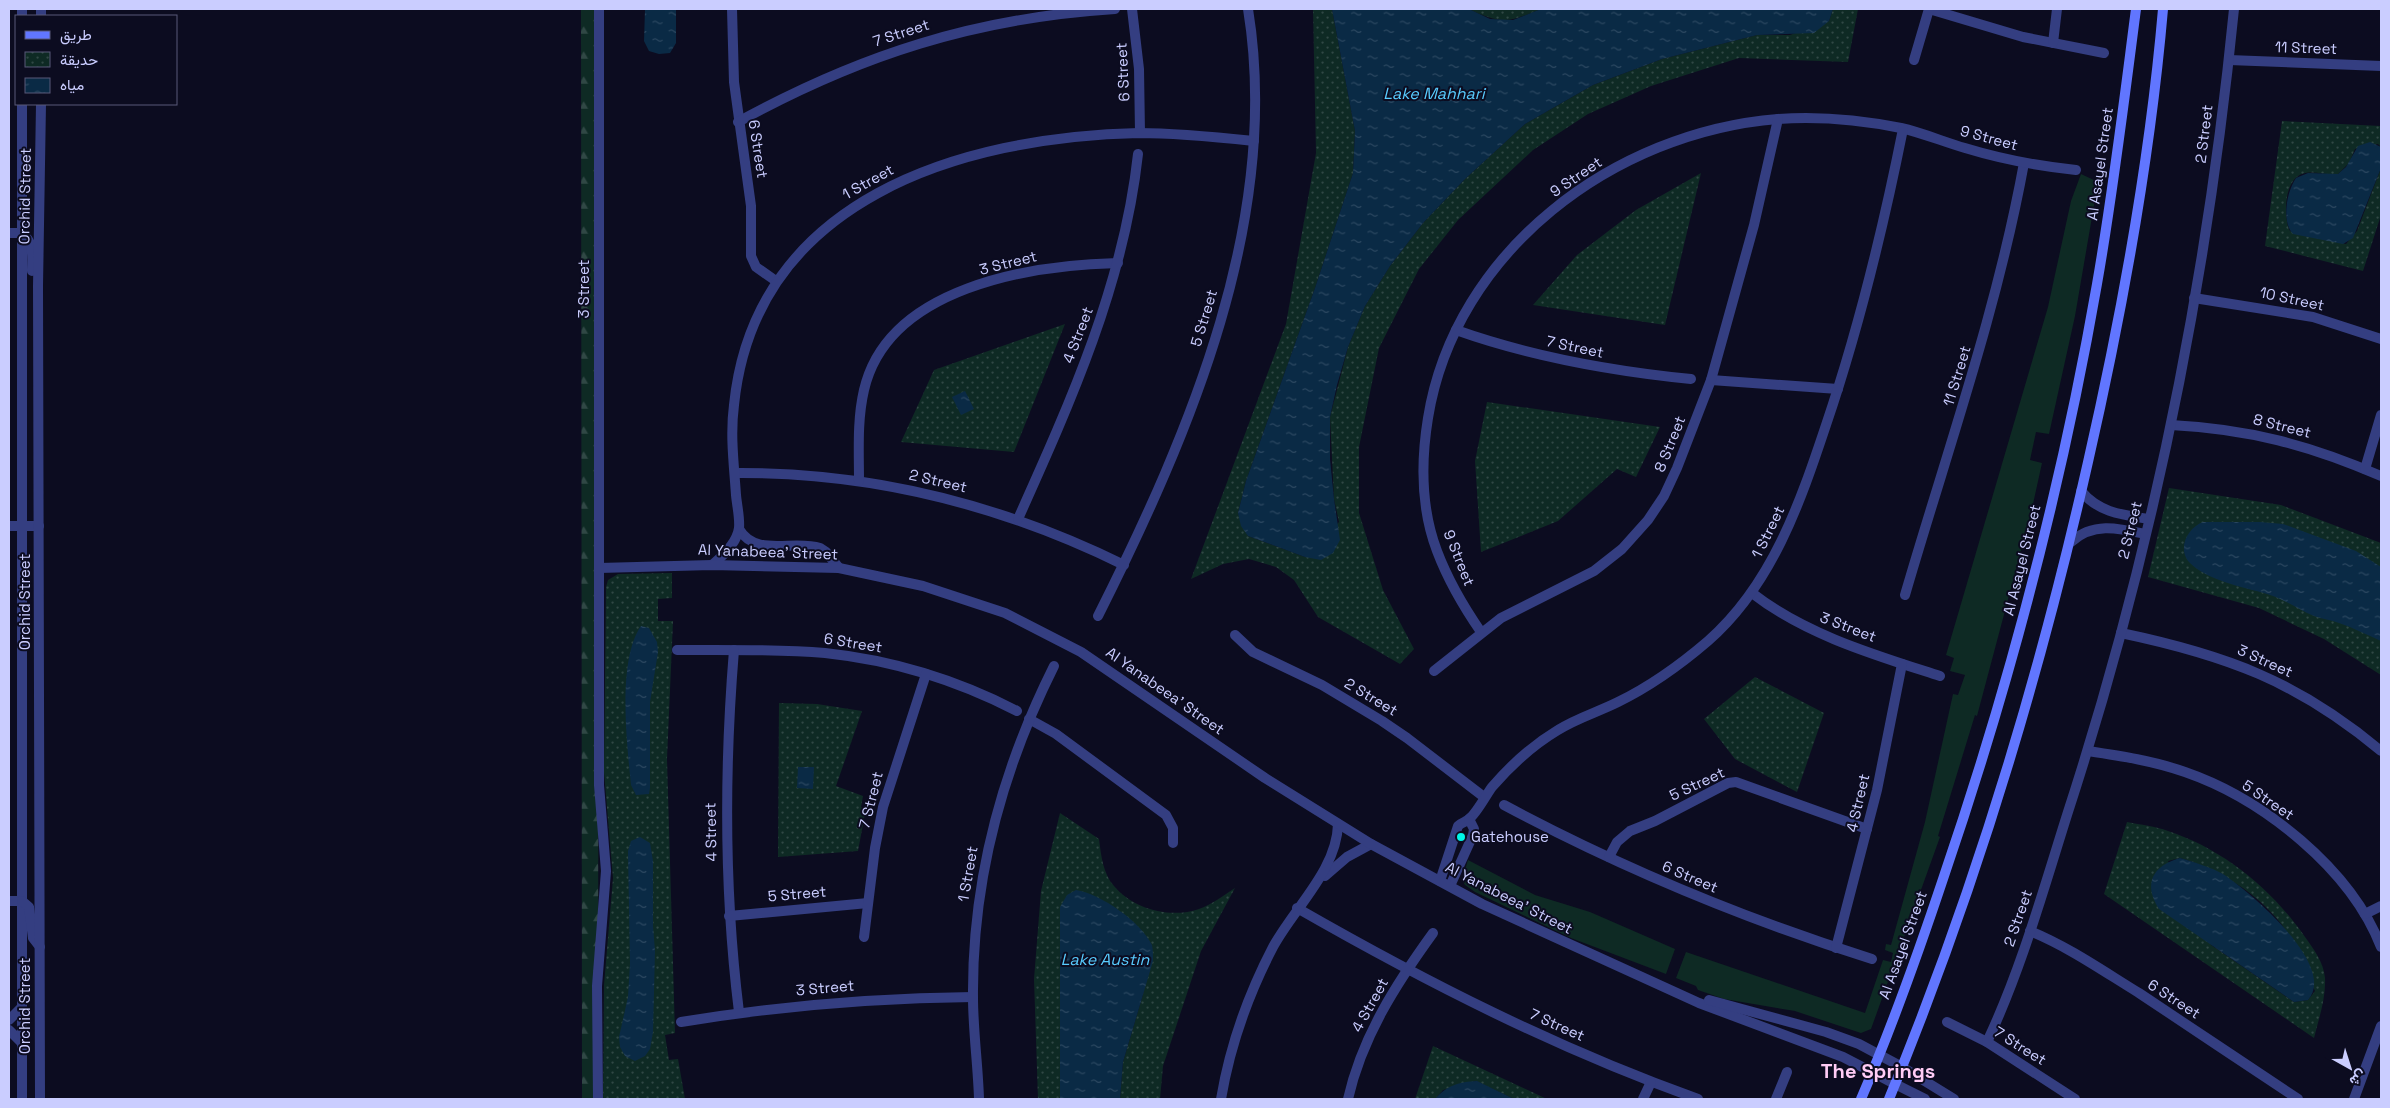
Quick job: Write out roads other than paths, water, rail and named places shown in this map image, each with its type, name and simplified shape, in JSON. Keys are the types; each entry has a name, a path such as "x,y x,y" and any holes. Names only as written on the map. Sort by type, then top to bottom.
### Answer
{"main road":[{"name":"Al Asayel Street","path":"1861,1099 1936,900 1976,780 2024,612 2052,503 2097,283 2136,9"},
{"path":"1889,1099 1968,890 1996,808 2070,542 2123,293 2150,117 2162,9"}],"street":[{"name":"3 Street","path":"598,1099 597,986 606,871 599,785 599,9"},
{"name":"6 Street","path":"732,9 731,43 738,122 751,206 751,256 756,267 776,281"},
{"name":"7 Street","path":"738,122 785,96 833,74 932,38 1032,17 1114,9"},
{"name":"6 Street","path":"1132,9 1139,69 1140,134"},
{"name":"5 Street","path":"1098,616 1124,565 1183,427 1221,314 1245,223 1254,141 1255,84 1248,9"},
{"path":"1914,60 1929,9 1992,29 2104,53"},
{"path":"2053,43 2057,9"},
{"name":"2 Street","path":"1987,1042 2030,931 2088,751 2121,633 2149,519 2170,425 2211,197 2234,9"},
{"name":"11 Street","path":"2229,60 2381,66"},
{"name":"Orchid Street","path":"22,105 22,1099"},
{"name":"Orchid Street","path":"40,1099 38,286 41,105"},
{"name":"9 Street","path":"1481,632 1463,605 1436,548 1425,493 1424,455 1430,407 1442,363 1469,305 1502,258 1525,234 1578,191 1642,155 1676,141 1730,126 1778,119 1842,120 1903,129 1971,150 2024,163 2076,170"},
{"name":"8 Street","path":"1434,671 1481,632 1522,605 1567,586 1594,571 1622,548 1648,520 1664,496 1677,468 1711,380 1750,243 1778,119"},
{"name":"1 Street","path":"1445,883 1457,829 1463,821 1469,819 1500,778 1538,743 1581,717 1617,703 1651,684 1685,660 1710,640 1752,593 1770,564 1786,533 1838,389 1860,318 1884,224 1903,129"},
{"name":"1 Street","path":"739,529 733,414 739,372 757,314 776,281 806,245 832,222 863,200 906,179 946,165 1007,148 1092,136 1140,134 1197,135 1254,141"},
{"name":"4 Street","path":"1018,519 1078,380 1108,298 1129,219 1138,154"},
{"name":"11 Street","path":"1905,595 1991,311 2015,213 2024,163"},
{"path":"9,233 21,233 31,245 32,274 38,286"},
{"name":"3 Street","path":"859,481 859,419 864,389 875,362 891,338 910,319 954,294 1015,275 1054,268 1118,264"},
{"name":"10 Street","path":"2194,298 2312,317 2381,339"},
{"name":"7 Street","path":"1456,330 1513,349 1561,360 1630,372 1691,379"},
{"path":"1711,380 1838,389"},
{"path":"2365,469 2381,415"},
{"name":"8 Street","path":"2170,425 2212,427 2253,433 2309,448 2381,476"},
{"name":"2 Street","path":"735,472 765,472 859,481 938,495 1018,519 1071,540 1124,565"},
{"path":"2081,491 2092,503 2105,510 2149,519"},
{"name":"2 Street","path":"2101,528 2105,510"},
{"path":"9,526 39,526"},
{"path":"2070,542 2084,532 2101,528 2111,533 2144,538"},
{"path":"712,565 732,543 739,529 747,539 759,545 820,548 840,568"},
{"name":"Al Yanabeea' Street","path":"599,568 712,565 840,568 882,576 965,599 1005,614 1044,631 1117,674 1227,753 1371,844 1546,935 1714,1010 1843,1056 1925,1099"},
{"name":"3 Street","path":"1752,593 1786,617 1806,627 1902,664 1940,676"},
{"name":"3 Street","path":"2121,633 2205,652 2251,669 2312,700 2350,724 2381,751"},
{"name":"2 Street","path":"1235,635 1253,652 1322,686 1382,721 1437,760 1484,797"},
{"name":"6 Street","path":"677,650 734,650 825,654 891,664 979,692 1016,711"},
{"name":"4 Street","path":"734,650 726,789 729,916 739,1012"},
{"name":"4 Street","path":"1836,948 1884,758 1902,664"},
{"name":"1 Street","path":"979,1099 972,997 976,924 988,847 1007,777 1029,719 1054,666"},
{"name":"7 Street","path":"864,936 875,848 883,807 926,674"},
{"path":"1029,719 1067,742 1166,815 1173,828 1173,843"},
{"name":"5 Street","path":"2088,751 2150,762 2185,772 2249,802 2306,845 2337,878 2366,914 2381,947"},
{"name":"5 Street","path":"1609,857 1617,842 1630,831 1655,821 1728,783 1736,782 1867,829"},
{"name":"6 Street","path":"1504,805 1609,857 1710,902 1836,948 1872,959"},
{"path":"1445,883 1472,835 1474,829 1469,819"},
{"path":"1221,1099 1231,1049 1243,1014 1270,954 1333,854 1338,824"},
{"path":"1311,888 1347,857 1371,844"},
{"path":"9,901 22,901 29,907 32,938 40,947"},
{"name":"5 Street","path":"729,916 868,903"},
{"path":"2366,914 2381,906"},
{"path":"1298,908 1407,970"},
{"name":"6 Street","path":"2030,931 2058,943 2086,959 2239,1058 2298,1099"},
{"name":"4 Street","path":"1348,1099 1355,1072 1369,1036 1407,970 1433,933"},
{"name":"7 Street","path":"1407,970 1526,1028 1651,1082 1698,1099"},
{"name":"Al Yanabeea' Street","path":"1670,989 1685,992 1734,1009 1811,1027 1859,1044 1902,1067 1954,1099"},
{"name":"3 Street","path":"681,1022 739,1012 878,999 972,997"},
{"path":"9,1020 22,1007"},
{"name":"7 Street","path":"1947,1022 1987,1042 2076,1099"},
{"path":"2354,1099 2381,1026"},
{"path":"9,1030 22,1043"},
{"path":"1776,1099 1787,1072"},
{"path":"1643,1099 1651,1082"}],"water":[{"path":"645,9 676,9 676,43 670,53 659,54 649,51 644,41"},
{"name":"Lake Mahhari","path":"1332,9 1469,9 1490,19 1513,20 1541,9 1833,9 1829,21 1814,33 1757,35 1662,59 1593,85 1525,124 1465,179 1423,223 1390,266 1365,306 1348,347 1330,417 1330,459 1340,540 1333,553 1321,560 1305,557 1248,536 1241,526 1238,513 1246,481 1315,288 1353,173 1355,131"},
{"path":"2370,142 2381,147 2381,168 2353,238 2343,244 2293,234 2289,228 2286,214 2290,190 2296,178 2308,173 2338,174 2346,167 2358,146"},
{"path":"965,391 974,409 961,415 952,397"},
{"path":"2203,522 2283,524 2356,551 2381,567 2381,641 2345,625 2314,616 2273,596 2230,584 2199,570 2187,558 2184,546 2188,534"},
{"path":"641,626 649,628 657,642 658,652 650,702 650,788 649,794 636,795 631,785 626,726 626,680 634,641"},
{"path":"798,767 814,767 813,789 797,788"},
{"path":"640,837 650,843 653,861 655,951 653,1032 650,1049 645,1056 635,1061 625,1056 620,1047 619,1037 628,997 630,963 628,851 631,841"},
{"path":"2180,858 2223,874 2269,912 2301,950 2311,968 2314,986 2308,1000 2294,1002 2159,909 2152,892 2151,884 2153,877 2157,871 2170,861"},
{"name":"Lake Austin","path":"1076,890 1097,897 1119,910 1139,927 1152,945 1153,961 1123,1062 1120,1099 1060,1099 1060,907 1067,895"},
{"path":"1477,1081 1514,1099 1435,1099 1444,1090 1454,1085"}],"place":[{"name":"Gatehouse","path":"1461,837"}],"district":[{"name":"The Springs","path":"1878,1071"}]}
